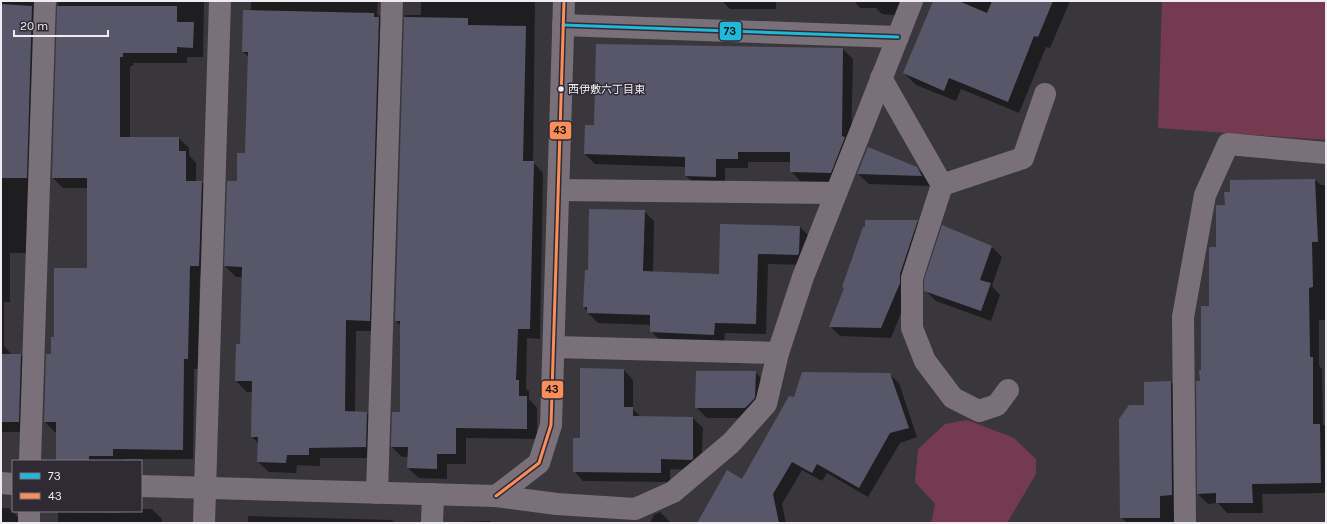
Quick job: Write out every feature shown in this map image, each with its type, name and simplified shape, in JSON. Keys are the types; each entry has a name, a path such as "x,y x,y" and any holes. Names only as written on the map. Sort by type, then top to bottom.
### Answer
{"street":[{"path":"30,460 45,1"},
{"path":"204,523 220,1"},
{"path":"377,493 392,1"},
{"path":"496,496 539,463 551,425 564,1"},
{"path":"142,486 496,496 632,516 673,492 731,443 766,404 778,353 803,276 912,1"},
{"path":"563,25 898,37"},
{"path":"881,78 942,185 912,278 912,328 925,361 953,398 979,411 997,405 1008,390"},
{"path":"942,185 1023,158 1045,94"},
{"path":"1185,523 1183,317 1205,195 1228,144 1326,153"},
{"path":"559,190 836,193"},
{"path":"554,347 778,353"},
{"path":"1,483 12,484"},
{"path":"432,523 433,494"},
{"path":"28,523 29,512"}],"shaded area":[{"path":"1162,1 1326,1 1326,140 1158,128"},
{"path":"967,420 1014,438 1036,459 1036,474 1007,523 931,523 935,504 915,482 918,449 945,424"}],"building":[{"path":"933,1 959,1 987,13 992,1 1053,1 1038,37 1034,36 1008,102 949,78 944,91 903,73"},
{"path":"1,4 32,6 27,178 1,178"},
{"path":"57,6 177,6 177,22 194,22 193,48 177,47 177,53 123,53 123,57 120,57 120,137 179,137 179,151 186,151 186,181 202,181 199,266 190,266 188,359 184,359 183,450 113,449 113,456 89,456 89,460 56,460 56,422 44,422 46,354 51,354 51,337 54,337 54,268 87,268 87,178 52,178"},
{"path":"243,10 374,13 374,17 379,17 370,321 346,320 345,411 367,412 366,447 309,448 309,455 287,455 286,463 257,462 258,437 251,437 252,381 235,381 236,344 240,344 242,267 224,266 227,181 237,181 237,153 245,153 248,52 242,52"},
{"path":"404,17 468,18 468,25 526,26 523,161 534,161 530,329 518,329 516,380 519,380 519,396 527,396 527,429 456,428 456,454 437,454 437,469 407,468 408,447 391,447 392,412 400,412 400,321 395,321"},
{"path":"596,44 843,48 842,136 845,137 831,173 790,172 790,152 738,152 738,159 716,159 716,177 685,176 685,157 584,154 585,125 594,125"},
{"path":"868,147 917,167 922,176 857,174"},
{"path":"1315,179 1318,242 1312,242 1313,287 1309,288 1310,357 1313,357 1313,424 1320,424 1321,483 1252,484 1253,503 1216,503 1216,493 1197,494 1196,381 1200,381 1199,370 1201,370 1201,306 1209,306 1209,247 1216,247 1216,205 1225,205 1224,192 1230,192 1230,180"},
{"path":"589,209 645,210 643,271 719,274 720,224 800,226 799,252 798,255 758,254 756,324 715,323 714,335 650,332 650,315 587,313 587,307 583,307 585,270 588,270"},
{"path":"865,220 918,220 900,274 900,283 881,328 829,327 844,288 842,287 863,227 865,227"},
{"path":"942,225 992,246 980,280 991,283 981,311 924,291 924,280"},
{"path":"1,354 21,354 19,422 1,422"},
{"path":"580,368 624,369 624,407 633,407 633,416 693,417 693,459 661,459 661,473 573,472 573,438 580,438"},
{"path":"696,371 756,371 755,398 745,408 695,408"},
{"path":"802,372 890,373 909,428 890,433 859,488 817,464 812,473 792,462 773,494 779,523 697,523 727,470 742,479 789,396 794,397"},
{"path":"1171,381 1172,495 1160,496 1160,518 1120,518 1119,419 1129,405 1144,405 1144,382"}],"transit line":[{"name":"43","path":"496,496 539,463 551,425 564,1"},
{"name":"73","path":"563,25 898,37"}],"place":[{"name":"西伊敷六丁目東","path":"561,89"}]}
